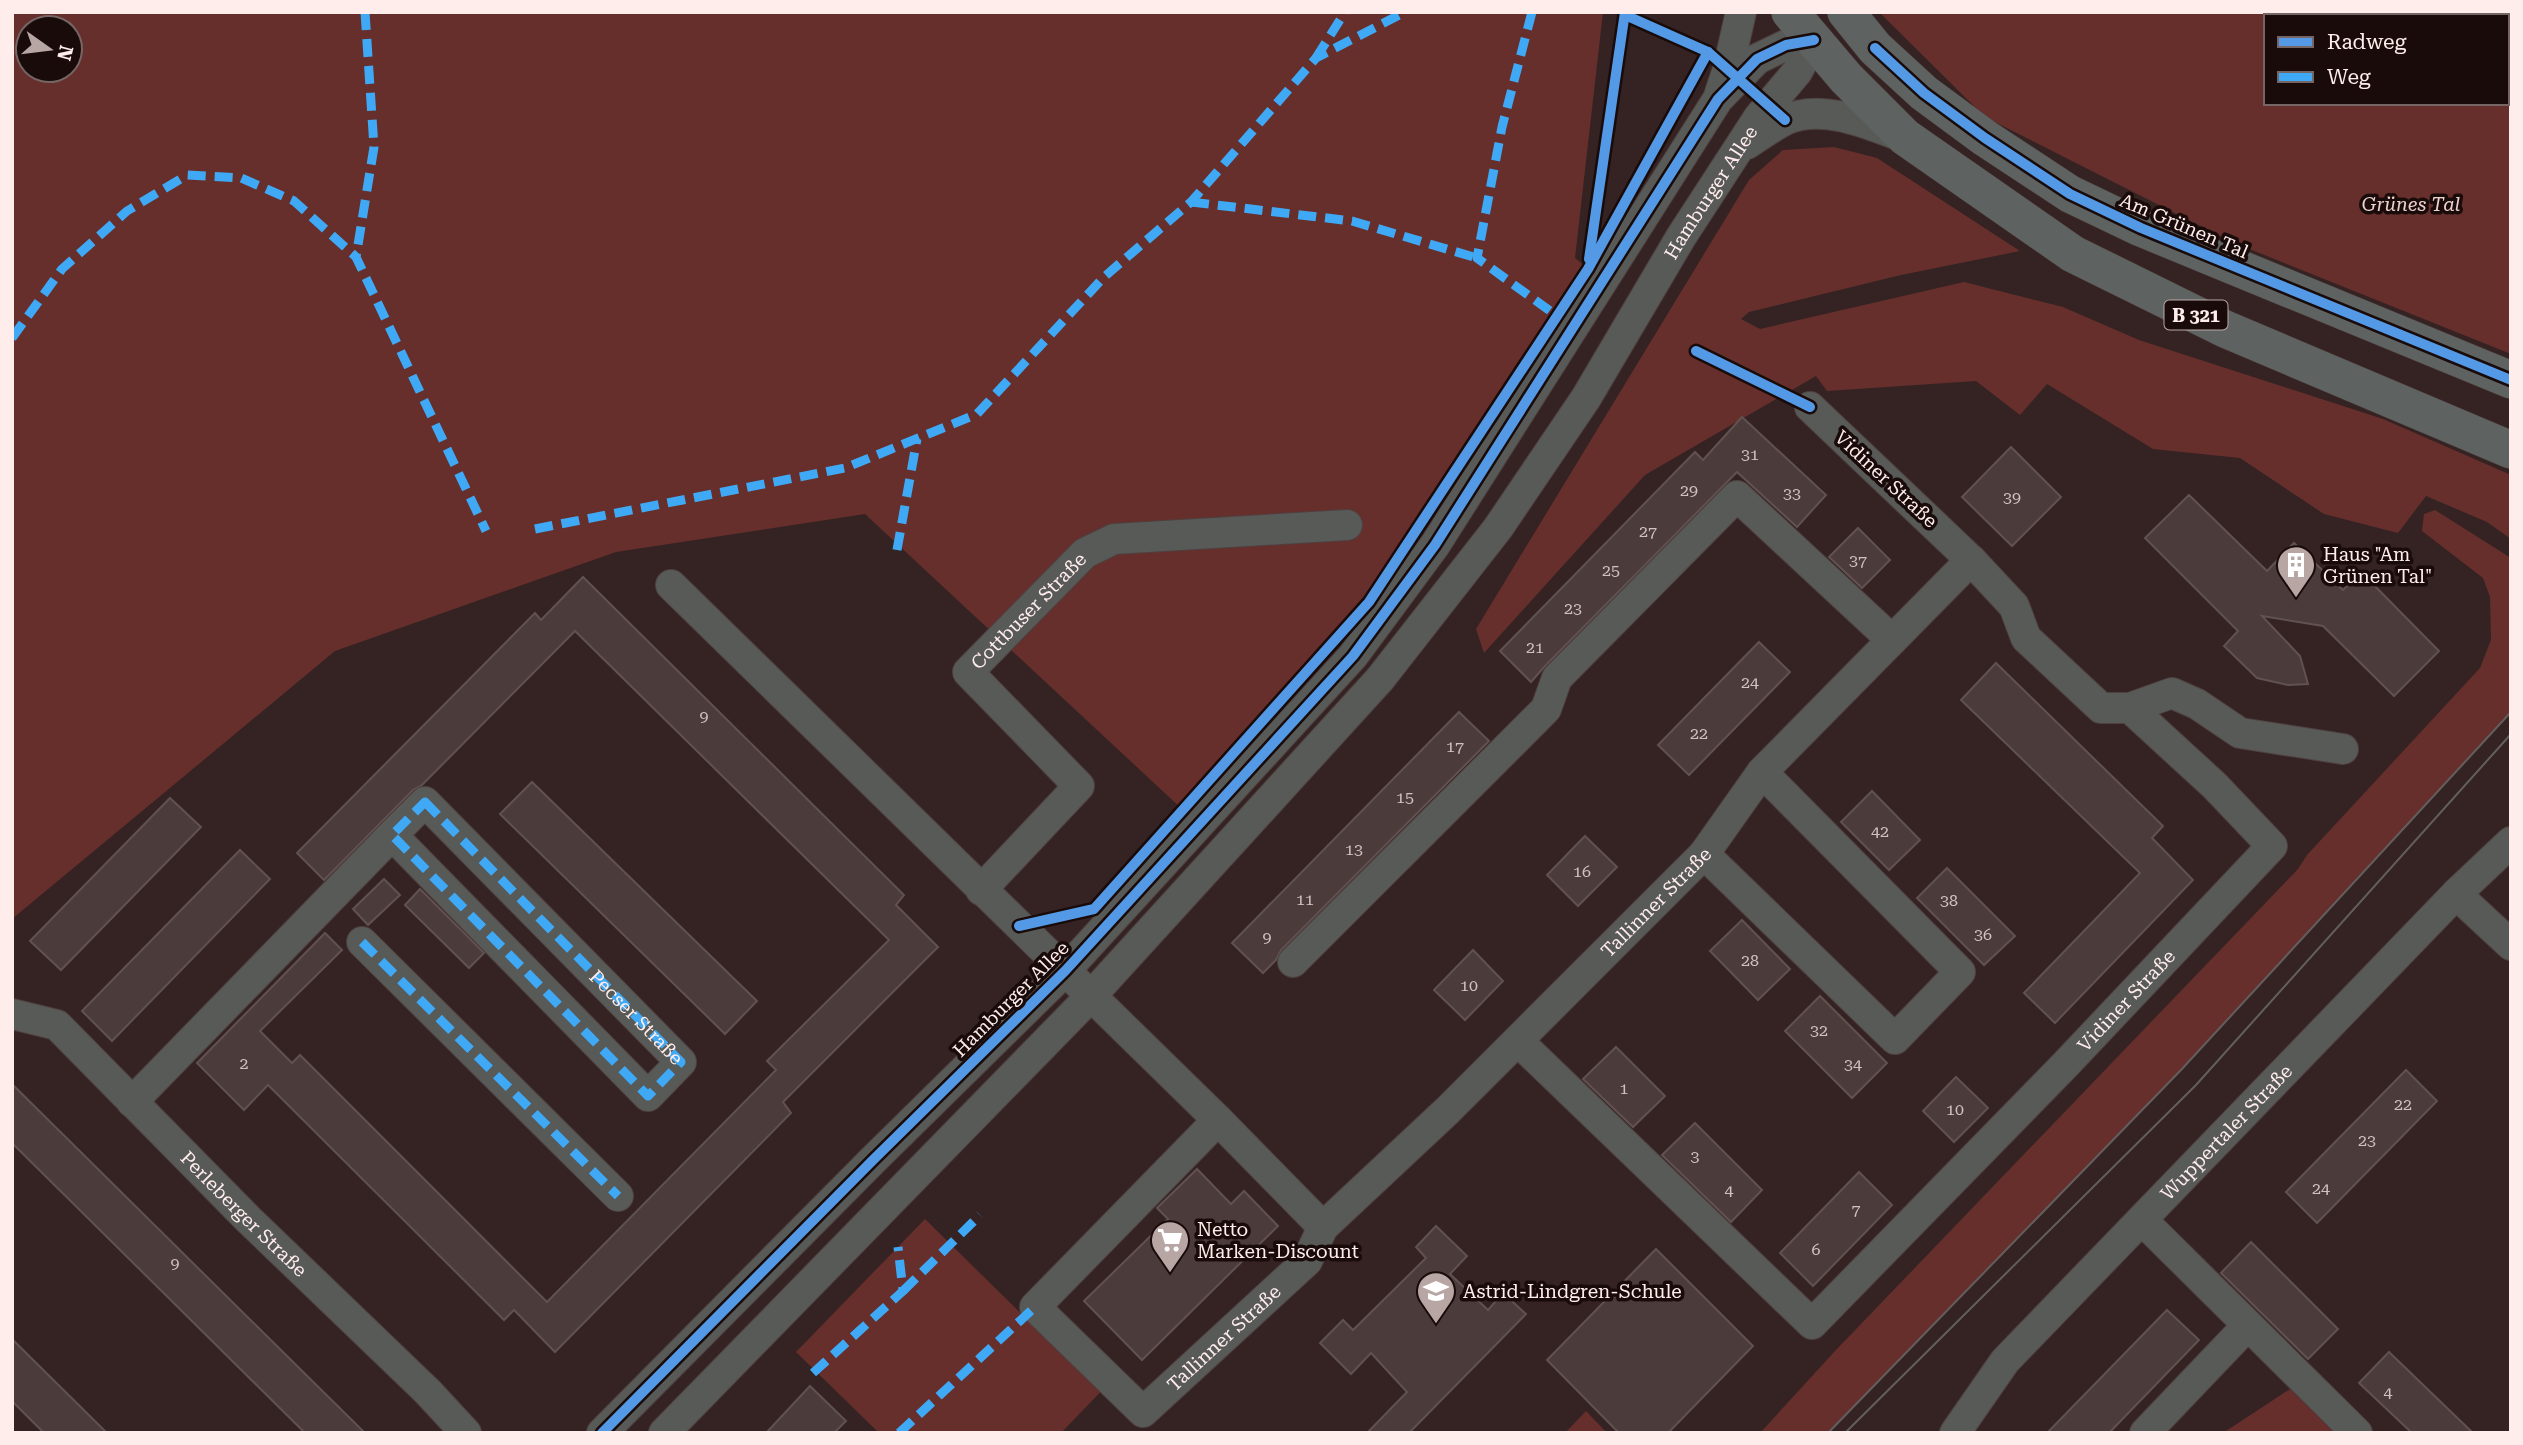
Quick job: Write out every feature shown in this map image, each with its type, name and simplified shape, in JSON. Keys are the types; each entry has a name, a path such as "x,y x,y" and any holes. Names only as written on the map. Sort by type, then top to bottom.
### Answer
{"main road":[{"name":"B 321","path":"1790,12 1814,26 1846,78 1905,137 2073,254 2225,329 2511,450"},
{"name":"Am Grünen Tal","path":"1846,12 1875,48 1924,93 1985,138 2070,194 2141,228 2511,380"},
{"path":"1814,26 1840,39 1875,48"}],"street":[{"path":"1717,99 1728,69 1741,12"},
{"name":"Hamburger Allee","path":"602,1433 883,1149 1065,971 1353,656 1435,545 1717,99 1757,59 1814,26"},
{"name":"Hamburger Allee","path":"664,1433 1091,996 1380,679 1498,528 1586,398 1681,237 1759,117 1797,72 1814,26"},
{"path":"1738,150 1785,120 1809,114 1830,115 1868,124 1905,137"},
{"name":"Vidiner Straße","path":"1517,1041 1812,1324 2065,1065 2272,846 2215,786 2130,708 2101,708 2026,638 2014,606 1971,560 1810,407"},
{"path":"1293,962 1546,709 1557,678 1737,496 1892,640"},
{"name":"Cottbuser Straße","path":"981,890 1079,786 968,672 1085,553 1114,539 1347,525"},
{"name":"Tallinner Straße","path":"1218,1120 1035,1307 1143,1412 1307,1261 1323,1227 1448,1110 1704,854 1762,772 1971,560"},
{"path":"671,584 1218,1120 1323,1227"},
{"path":"2130,708 2172,693 2197,704 2241,733 2343,749"},
{"path":"1704,854 1895,1040 1960,972 1762,772"},
{"name":"Pecser Straße","path":"132,1102 392,835 425,802 681,1062 648,1096 392,835"},
{"name":"Wuppertaler Straße","path":"1955,1433 2005,1361 2456,894 2511,842"},
{"path":"2456,894 2511,945"},
{"path":"362,942 618,1196"},
{"name":"Perleberger Straße","path":"12,1014 57,1025 247,1218 428,1392 466,1433"},
{"path":"2143,1221 2357,1433"},
{"path":"2145,1433 2248,1325"}],"green space":[{"path":"12,12 1603,12 1575,258 1588,269 1369,602 1183,810 865,514 616,552 335,651 12,919"},
{"name":"Grünes Tal","path":"1879,12 2511,12 2511,354 2232,242 1985,117"},
{"path":"1834,147 1877,158 2020,251 1901,275 1749,312 1741,319 1760,329 1964,282 2063,307 2139,340 2383,419 2511,475 2511,539 2487,522 2426,496 2398,533 2324,514 2240,458 2153,449 2047,384 2020,415 1976,381 1827,391 1816,376 1645,475 1484,653 1476,629 1749,180 1783,150"},
{"path":"2435,510 2511,558 2511,712 2181,1070 1828,1433 1760,1433 1835,1351 2298,869 2307,855 2480,668 2491,640 2490,597 2483,578 2422,531 2424,514"},
{"path":"925,1219 1049,1341 1111,1381 1061,1433 879,1433 796,1352"},
{"path":"2290,1389 2335,1433 2223,1433"},
{"path":"1586,1411 1607,1433 1565,1433"}],"building":[{"path":"1742,417 1826,495 1797,527 1737,472 1531,682 1500,651 1695,452 1703,460"},
{"path":"2011,447 2061,497 2012,546 1962,497"},
{"name":"Haus \"Am Grünen Tal\"","path":"2189,495 2267,571 2294,543 2343,590 2361,572 2439,651 2394,696 2323,626 2262,616 2300,656 2308,684 2288,685 2257,678 2224,646 2238,631 2145,538"},
{"path":"1858,528 1890,560 1862,588 1829,557"},
{"path":"583,577 904,895 896,905 938,947 783,1102 791,1113 555,1352 514,1310 504,1320 268,1085 244,1110 197,1063 325,933 342,950 260,1031 292,1063 300,1055 547,1302 776,1070 767,1061 889,940 575,631 324,880 297,853 535,613 541,620"},
{"path":"1759,642 1790,672 1689,775 1658,745"},
{"path":"1996,663 2163,826 2152,838 2193,880 2055,1023 2024,993 2140,873 1961,700"},
{"path":"1459,712 1489,741 1281,950 1276,960 1263,973 1232,943"},
{"path":"532,782 757,1001 725,1034 500,814"},
{"path":"1872,791 1920,840 1889,870 1841,822"},
{"path":"170,798 201,827 61,970 30,941"},
{"path":"1585,836 1617,867 1578,906 1547,875"},
{"path":"240,850 270,879 112,1041 82,1011"},
{"path":"1947,868 2015,936 1984,965 1917,898"},
{"path":"384,879 400,895 368,925 353,909"},
{"path":"420,889 484,953 469,968 405,905"},
{"path":"1742,920 1790,969 1758,1000 1710,951"},
{"path":"1473,950 1503,981 1465,1020 1434,990"},
{"path":"1820,996 1887,1063 1852,1098 1785,1031"},
{"path":"1616,1047 1665,1096 1633,1127 1583,1079"},
{"path":"2406,1070 2437,1101 2317,1223 2286,1192"},
{"path":"1956,1077 1988,1108 1954,1142 1923,1111"},
{"path":"12,1084 365,1433 305,1433 12,1143"},
{"path":"1695,1123 1762,1190 1731,1222 1662,1155"},
{"name":"Netto Marken-Discount","path":"1197,1169 1231,1204 1244,1191 1278,1226 1142,1360 1084,1301 1168,1219 1157,1208"},
{"path":"1859,1172 1892,1205 1813,1286 1780,1253"},
{"name":"Astrid-Lindgren-Schule","path":"1436,1226 1467,1256 1450,1274 1488,1310 1503,1293 1526,1314 1409,1433 1367,1433 1407,1392 1371,1353 1351,1374 1320,1343 1343,1320 1353,1330 1426,1258 1416,1247"},
{"path":"2251,1242 2338,1329 2308,1359 2221,1273"},
{"path":"1656,1249 1753,1346 1668,1433 1619,1433 1547,1360"},
{"path":"2167,1310 2199,1340 2109,1433 2047,1433"},
{"path":"12,1339 107,1433 44,1433 12,1401"},
{"path":"2389,1352 2473,1433 2412,1433 2359,1383"},
{"path":"810,1386 846,1421 834,1433 766,1433"}],"tram line":[{"path":"1828,1433 2181,1070 2511,712"},
{"path":"1845,1433 2196,1085 2511,734"}],"marked path":[{"path":"365,12 374,147 356,257 486,531"},
{"path":"1316,58 1345,12"},
{"path":"535,529 845,468 977,414 1104,277 1191,202 1316,58 1405,12"},
{"path":"1532,12 1502,127 1477,258 1557,316"},
{"path":"12,338 62,269 127,211 187,175 241,178 294,201 356,257"},
{"path":"1191,202 1352,221 1477,258"},
{"path":"897,550 917,439"},
{"path":"425,802 681,1062 648,1096 392,835 425,802"},
{"path":"362,942 618,1196"},
{"path":"903,1291 980,1215"},
{"path":"813,1373 903,1291 898,1247"},
{"path":"899,1433 1035,1307"}],"cycle path":[{"path":"1589,259 1625,12"},
{"path":"1625,15 1708,52 1785,120"},
{"path":"602,1433 1065,971 1353,656 1435,545 1718,99 1757,59 1786,45 1814,40"},
{"path":"1875,48 1924,93 1985,138 2070,194 2141,228 2511,380"},
{"path":"1019,926 1094,909 1369,602 1588,269 1708,52"},
{"path":"1696,351 1810,407"}],"place":[{"name":"Haus \"Am Grünen Tal\"","path":"2296,599"},
{"name":"Netto Marken-Discount","path":"1170,1274"},
{"name":"Astrid-Lindgren-Schule","path":"1436,1325"}]}
